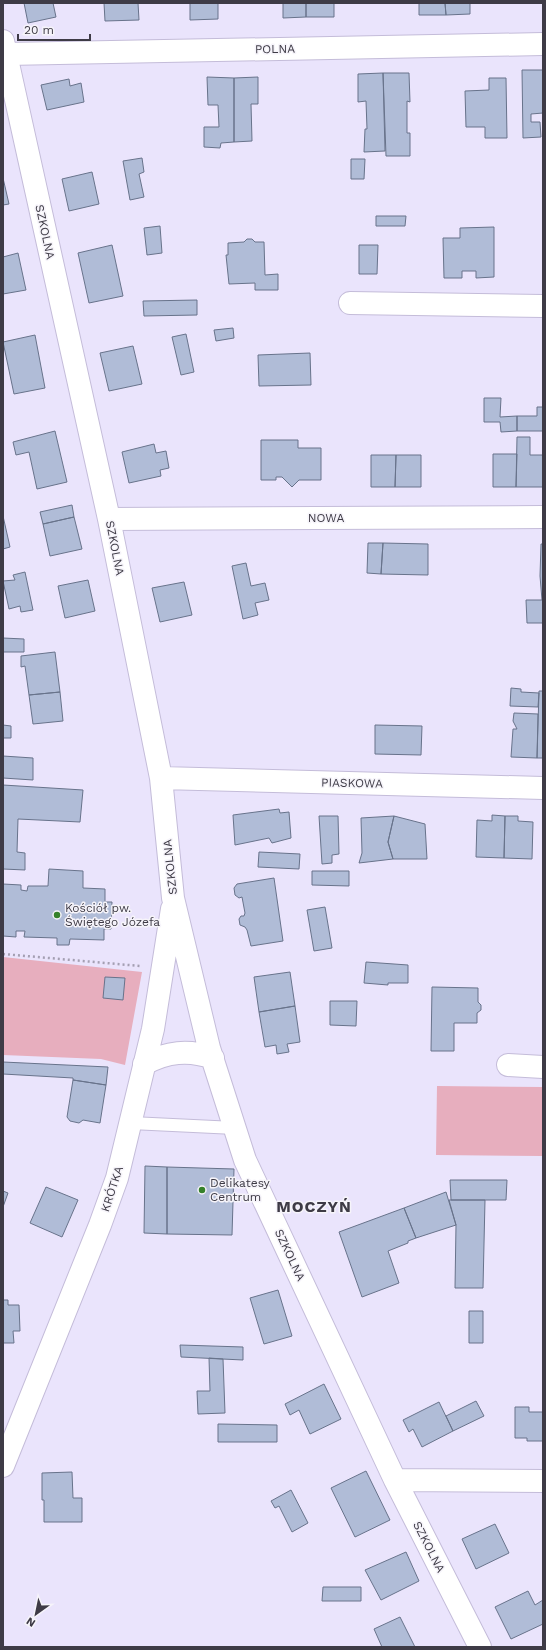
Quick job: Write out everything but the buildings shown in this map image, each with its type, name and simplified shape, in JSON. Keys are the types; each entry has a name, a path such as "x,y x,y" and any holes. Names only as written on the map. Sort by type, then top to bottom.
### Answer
{"street":[{"name":"POLNA","path":"5,48 543,44"},
{"name":"SZKOLNA","path":"5,48 109,519 161,778 173,898 212,1058 245,1160 395,1480 480,1647"},
{"path":"350,303 543,306"},
{"name":"NOWA","path":"109,519 543,517"},
{"name":"PIASKOWA","path":"161,778 543,788"},
{"name":"KRÓTKA","path":"3,1466 100,1225 117,1178 152,1029 173,898"},
{"path":"144,1064 166,1054 182,1052 199,1053 212,1058"},
{"path":"508,1065 543,1067"},
{"path":"395,1480 543,1481"}],"lane":[{"path":"131,1123 235,1128"}],"path":[{"path":"3,954 162,968"}],"shaded area":[{"path":"3,957 142,972 125,1065 101,1059 3,1055"},
{"path":"437,1086 543,1087 543,1156 436,1155"}],"place":[{"name":"Kościół pw. Świętego Józefa","path":"57,915"},
{"name":"Delikatesy Centrum","path":"202,1190"}],"district":[{"name":"MOCZYŃ","path":"314,1206"}]}
